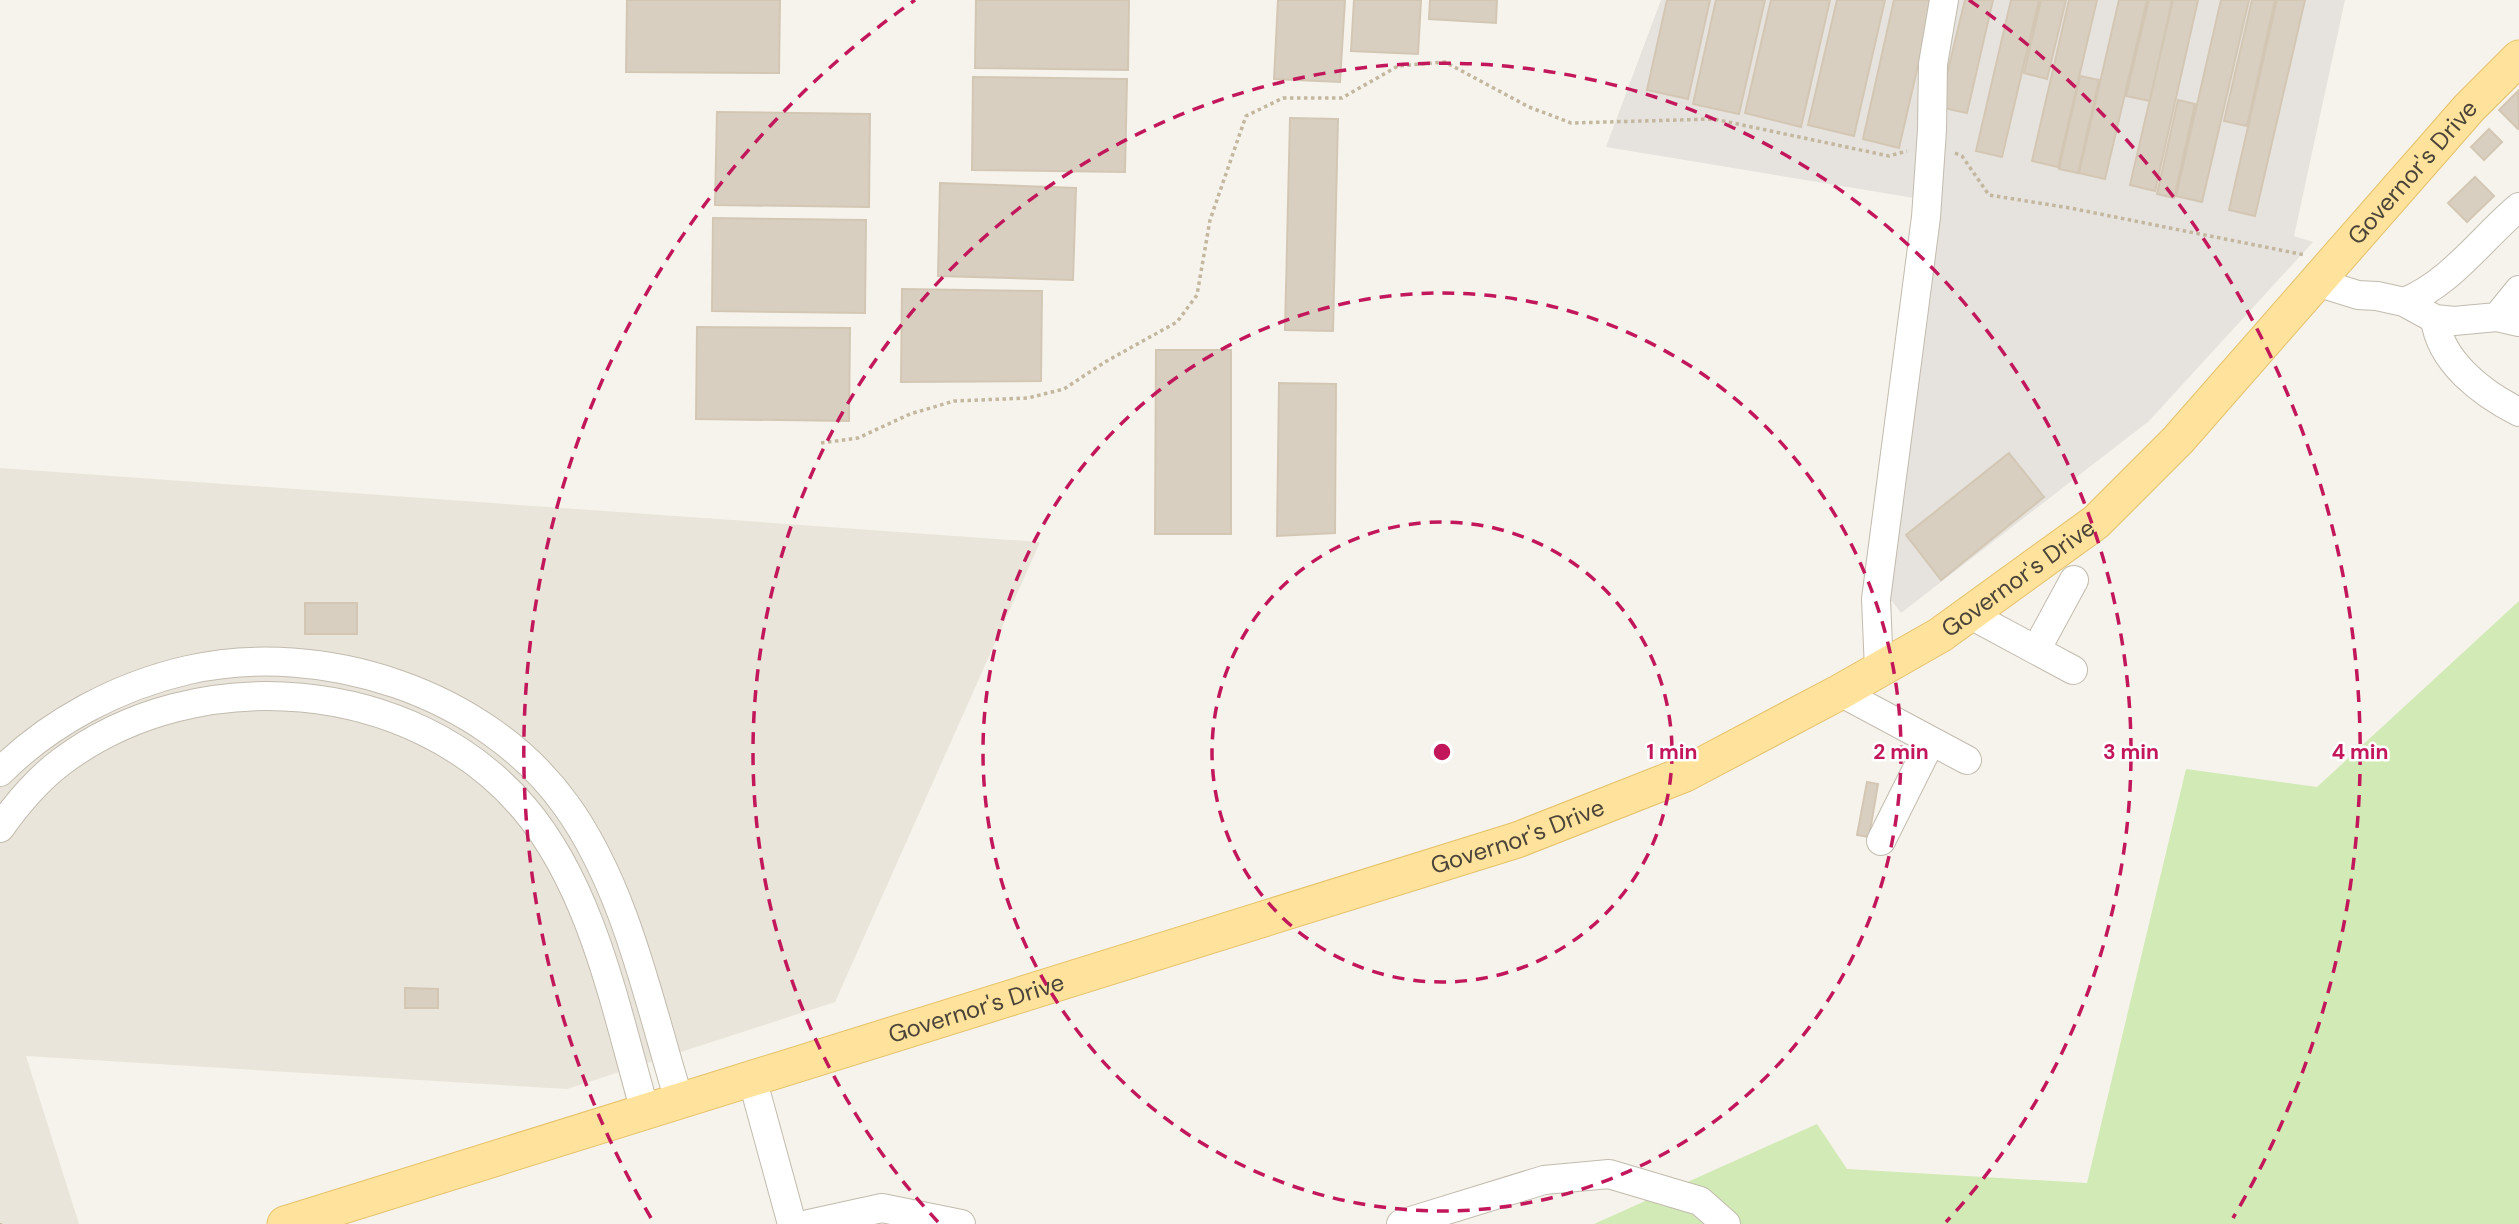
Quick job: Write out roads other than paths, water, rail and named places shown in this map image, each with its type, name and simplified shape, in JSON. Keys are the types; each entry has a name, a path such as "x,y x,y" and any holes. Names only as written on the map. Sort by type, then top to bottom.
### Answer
{"main road":[{"name":"Governor's Drive","path":"285,1224 1517,840 1685,774 1840,692 1940,635 2096,522 2178,440 2469,108 2519,58"}],"street":[{"path":"1879,670 1876,599 1926,217 1933,64 1944,0"},
{"path":"2404,302 2418,296 2437,282 2519,207"},
{"path":"2325,272 2358,296 2377,296 2404,302 2435,319 2454,321 2508,320 2519,290"},
{"path":"2435,319 2437,333 2451,357 2469,377 2486,393 2519,412"},
{"path":"2036,650 2074,580"},
{"path":"1969,614 2073,670"},
{"path":"0,772 17,755 78,713 134,687 191,669 252,664 320,667 376,677 444,703 479,723 512,747 539,772 579,824 613,894 633,948 679,1100"},
{"path":"1840,692 1967,760"},
{"path":"0,828 43,777 75,752 108,733 184,705 247,696 293,697 341,704 405,724 452,747 492,776 526,809 554,850 589,926 645,1111"},
{"path":"1881,841 1931,741"},
{"path":"752,1078 792,1224"},
{"path":"1401,1224 1544,1180 1609,1174 1700,1201 1726,1224"},
{"path":"809,1224 881,1208 961,1224"}]}
